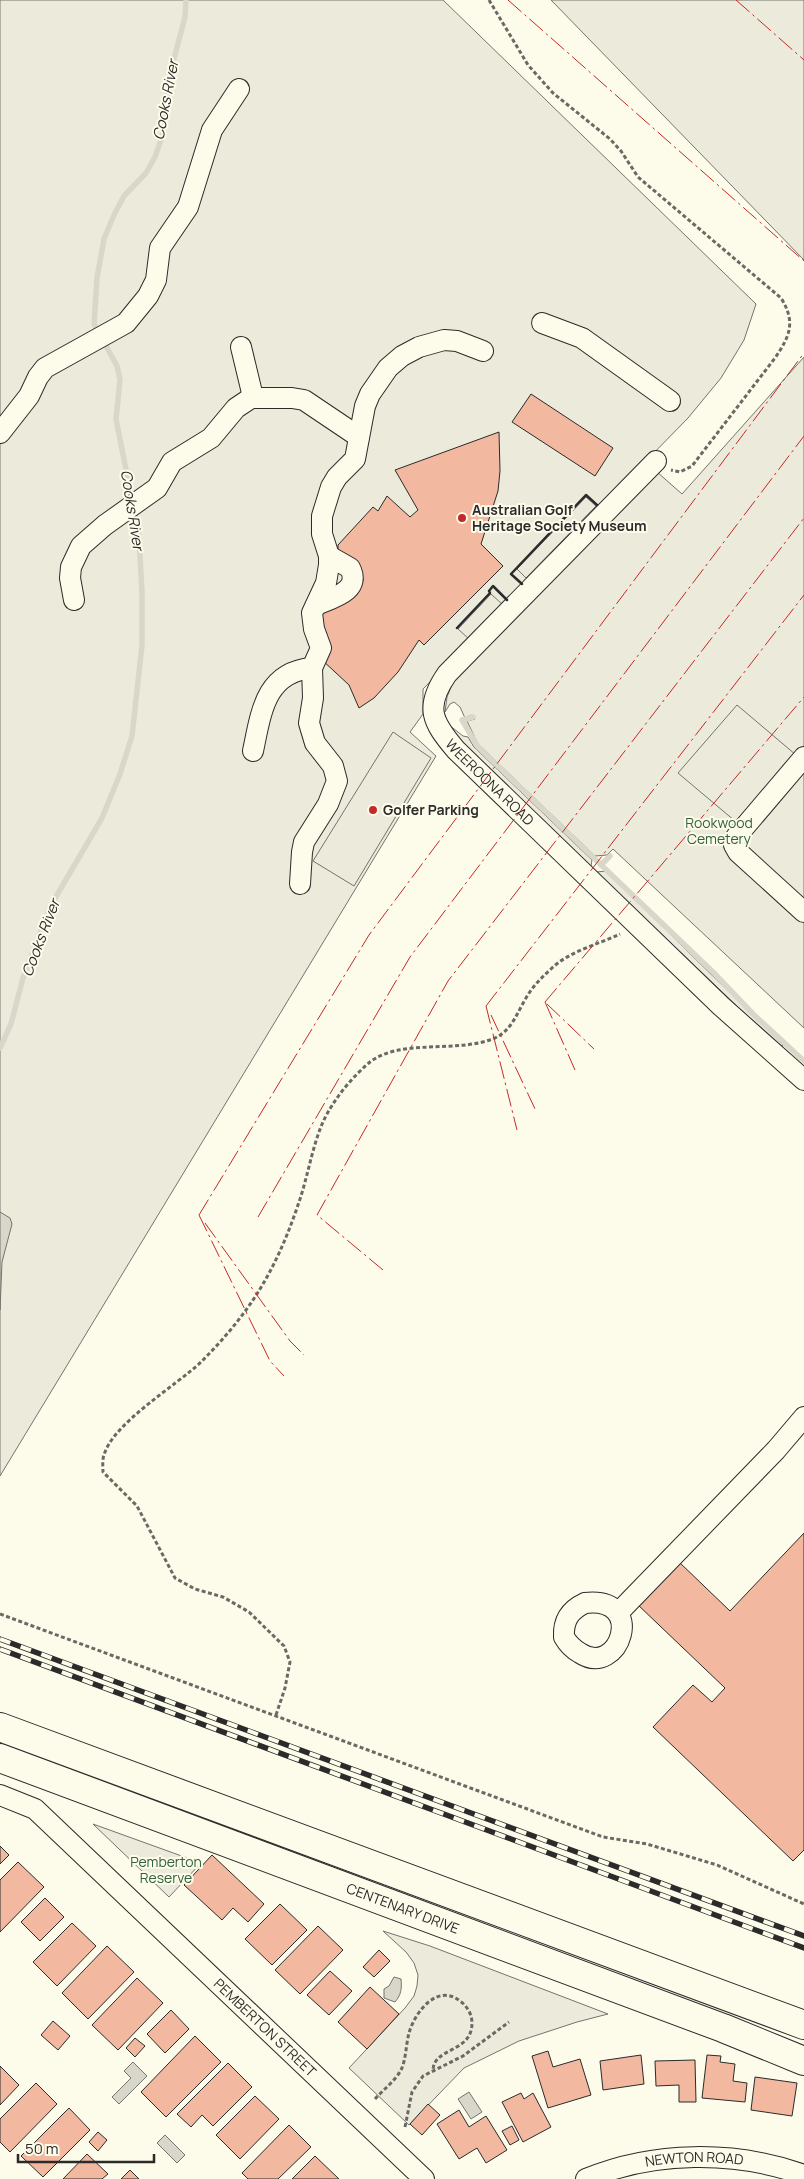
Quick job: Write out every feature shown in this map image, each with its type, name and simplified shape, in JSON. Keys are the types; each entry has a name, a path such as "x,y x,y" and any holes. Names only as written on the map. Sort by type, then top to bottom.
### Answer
{"highway":[{"name":"CENTENARY DRIVE","path":"0,1727 804,2026"},
{"name":"CENTENARY DRIVE","path":"0,1758 723,2028 804,2061"}],"street":[{"path":"0,433 29,396 41,372 51,363 120,327 132,317 153,287 156,280 162,243 188,207 212,130 239,89"},
{"path":"542,323 582,338 670,401"},
{"path":"300,884 304,842 328,804 337,781 336,772 315,743 310,730 313,684 312,668 321,648 312,619 326,583 329,556 321,526 327,498 337,477 355,460 365,406 370,394 388,368 402,356 419,347 444,340 457,341 483,350"},
{"path":"241,347 253,397"},
{"path":"74,600 70,578 71,567 81,546 105,525 157,488 172,462 211,438 236,408 253,397 304,400 359,438"},
{"name":"WEEROONA ROAD","path":"656,461 458,663 438,687 433,699 434,720 456,750 721,1006 804,1080"},
{"path":"316,605 346,592 354,579 350,568 329,556"},
{"path":"253,751 259,720 272,688 288,674 301,669 312,668"},
{"path":"804,757 736,837 734,845 738,852 804,912"},
{"path":"618,1613 776,1450 804,1417"},
{"name":"PEMBERTON STREET","path":"0,1795 35,1809 424,2179"},
{"name":"NEWTON ROAD","path":"586,2179 603,2172 630,2165 669,2158 695,2157 729,2158 761,2163 804,2175"}],"path":[{"path":"489,0 528,65 553,93 610,140 621,151 638,177 781,298 787,308 790,329 786,341 692,466 680,472 665,470 656,461"},
{"path":"276,1715 285,1688 290,1662 284,1646 250,1612 223,1597 195,1588 176,1578 164,1560 137,1506 103,1472 103,1456 114,1437 169,1387 200,1363 246,1310 267,1278 283,1246 299,1202 323,1122 337,1098 371,1061 394,1050 478,1043 496,1037 509,1028 535,985 554,966 569,956 637,924"},
{"path":"0,1614 603,1837 647,1844 717,1865 804,1904"},
{"path":"375,2099 402,2069 410,2031 425,2004 431,1998 447,1995 456,1997 466,2006 470,2013 471,2029 466,2041 460,2047 441,2056 435,2062 433,2070"},
{"path":"405,2127 412,2092 422,2076 463,2056 509,2022"}],"green space":[{"path":"0,0 443,0 756,304 744,340 721,378 688,418 423,689 423,714 410,732 436,756 0,1476"},
{"path":"551,0 804,0 804,260"},
{"name":"Rookwood Cemetery","path":"804,357 804,1028 613,849 607,855 595,856 478,744 467,721 475,719 471,715 465,718 460,707 454,702 450,704 445,712 447,697 453,682 657,472 682,494"},
{"path":"449,725 463,736 468,737 474,747 592,860 591,866 597,872 606,871 783,1045 781,1048 468,750"},
{"name":"Pemberton Reserve","path":"93,1824 201,1863 169,1897"},
{"path":"383,1931 430,1946 608,2014 519,2041 464,2068 409,2125 349,2068 405,2008 414,1996 417,1986 418,1975 414,1963 406,1952"}],"shaded area":[{"path":"586,497 596,506 526,578 517,569"},
{"path":"491,594 502,604 469,639 458,629"},
{"path":"737,705 796,755 758,800 735,821 678,773"},
{"name":"Golfer Parking","path":"393,732 431,758 354,886 313,861"},
{"path":"0,1212 10,1218 12,1224 2,1262 0,1310"},
{"path":"394,1977 401,1979 400,1994 395,2002 384,1998 384,1989 389,1986"},
{"path":"133,2062 147,2076 119,2104 112,2097 131,2078 124,2071"},
{"path":"469,2092 482,2112 471,2119 458,2099"},
{"path":"165,2135 185,2155 177,2163 157,2143"}],"building":[{"path":"531,394 613,448 595,476 512,422"},
{"path":"499,432 500,471 498,491 481,544 503,566 424,645 419,640 398,672 374,698 359,708 349,685 321,659 331,648 319,624 321,610 358,591 363,581 362,572 338,550 338,545 373,507 378,511 387,496 410,517 418,510 395,470"},
{"path":"804,1533 804,1850 793,1861 653,1727 693,1685 712,1702 725,1688 637,1604 678,1561 730,1611"},
{"path":"0,1846 9,1855 0,1864"},
{"path":"212,1855 264,1904 248,1922 233,1908 222,1920 184,1885"},
{"path":"18,1862 44,1887 0,1932 0,1880"},
{"path":"45,1898 64,1917 40,1941 21,1922"},
{"path":"280,1904 307,1930 272,1965 245,1939"},
{"path":"72,1923 96,1946 57,1986 33,1962"},
{"path":"318,1926 343,1950 300,1994 275,1970"},
{"path":"107,1946 134,1972 88,2019 62,1993"},
{"path":"379,1950 390,1961 374,1977 363,1967"},
{"path":"330,1971 352,1991 329,2015 307,1995"},
{"path":"137,1978 163,2003 118,2050 92,2025"},
{"path":"370,1987 399,2014 367,2049 338,2022"},
{"path":"171,2010 189,2029 165,2053 147,2034"},
{"path":"53,2021 70,2036 58,2050 41,2035"},
{"path":"195,2036 221,2062 166,2117 141,2092"},
{"path":"135,2038 145,2046 135,2057 126,2048"},
{"path":"548,2051 553,2067 580,2059 591,2095 548,2108 532,2056"},
{"path":"641,2055 644,2084 603,2090 600,2061"},
{"path":"707,2055 721,2056 720,2062 735,2064 733,2081 747,2083 745,2102 702,2098"},
{"path":"695,2060 696,2102 679,2102 679,2085 656,2086 655,2061"},
{"path":"228,2063 252,2087 213,2126 202,2115 191,2127 177,2114"},
{"path":"0,2066 19,2085 0,2105"},
{"path":"755,2077 797,2083 792,2116 751,2110"},
{"path":"36,2083 57,2104 10,2152 0,2142 0,2119"},
{"path":"521,2093 524,2099 533,2093 551,2127 523,2142 502,2102"},
{"path":"255,2096 279,2119 240,2159 216,2135"},
{"path":"428,2104 440,2115 422,2135 410,2124"},
{"path":"69,2108 90,2130 43,2177 21,2156"},
{"path":"459,2110 469,2127 486,2116 507,2150 486,2163 477,2148 459,2159 437,2124"},
{"path":"289,2125 311,2147 278,2179 248,2179 242,2173"},
{"path":"512,2126 519,2140 510,2145 502,2131"},
{"path":"98,2132 107,2140 98,2151 89,2142"},
{"path":"87,2154 108,2174 102,2179 63,2179"},
{"path":"315,2156 339,2179 292,2179"},
{"path":"130,2170 139,2179 121,2179"}],"waterway":[{"name":"Cooks River","path":"132,500 116,419 120,380 117,366 94,324 97,278 104,239 114,215 124,196 146,173 155,157 162,137 170,74 185,17 186,0"},
{"name":"Cooks River","path":"0,1048 11,1024 23,978 50,907 102,818 120,774 132,736 142,645 139,539 134,509"},
{"path":"473,717 462,720 478,747 713,972 753,1014 804,1061"},
{"path":"601,865 610,856"}],"railway":[{"path":"0,1639 804,1936"},
{"path":"0,1649 804,1948"}],"wall":[{"path":"522,584 511,574 586,495 597,505"},
{"path":"457,628 490,593 489,591 493,586 507,600"}],"power":[{"path":"508,0 804,261"},
{"path":"736,0 804,60"},
{"path":"199,1215 369,935 804,353"},
{"path":"258,1217 410,957 804,436"},
{"path":"383,1270 317,1215 448,981 804,518"},
{"path":"486,1006 804,595"},
{"path":"545,1002 804,697"},
{"path":"545,1002 575,1070"},
{"path":"547,1004 594,1049"},
{"path":"486,1006 517,1130"},
{"path":"491,1015 536,1111"},
{"path":"199,1215 270,1361 284,1376"},
{"path":"205,1223 290,1341 304,1355"}],"place":[{"name":"Australian Golf Heritage Society Museum","path":"462,518"},
{"name":"Golfer Parking","path":"373,810"}]}
